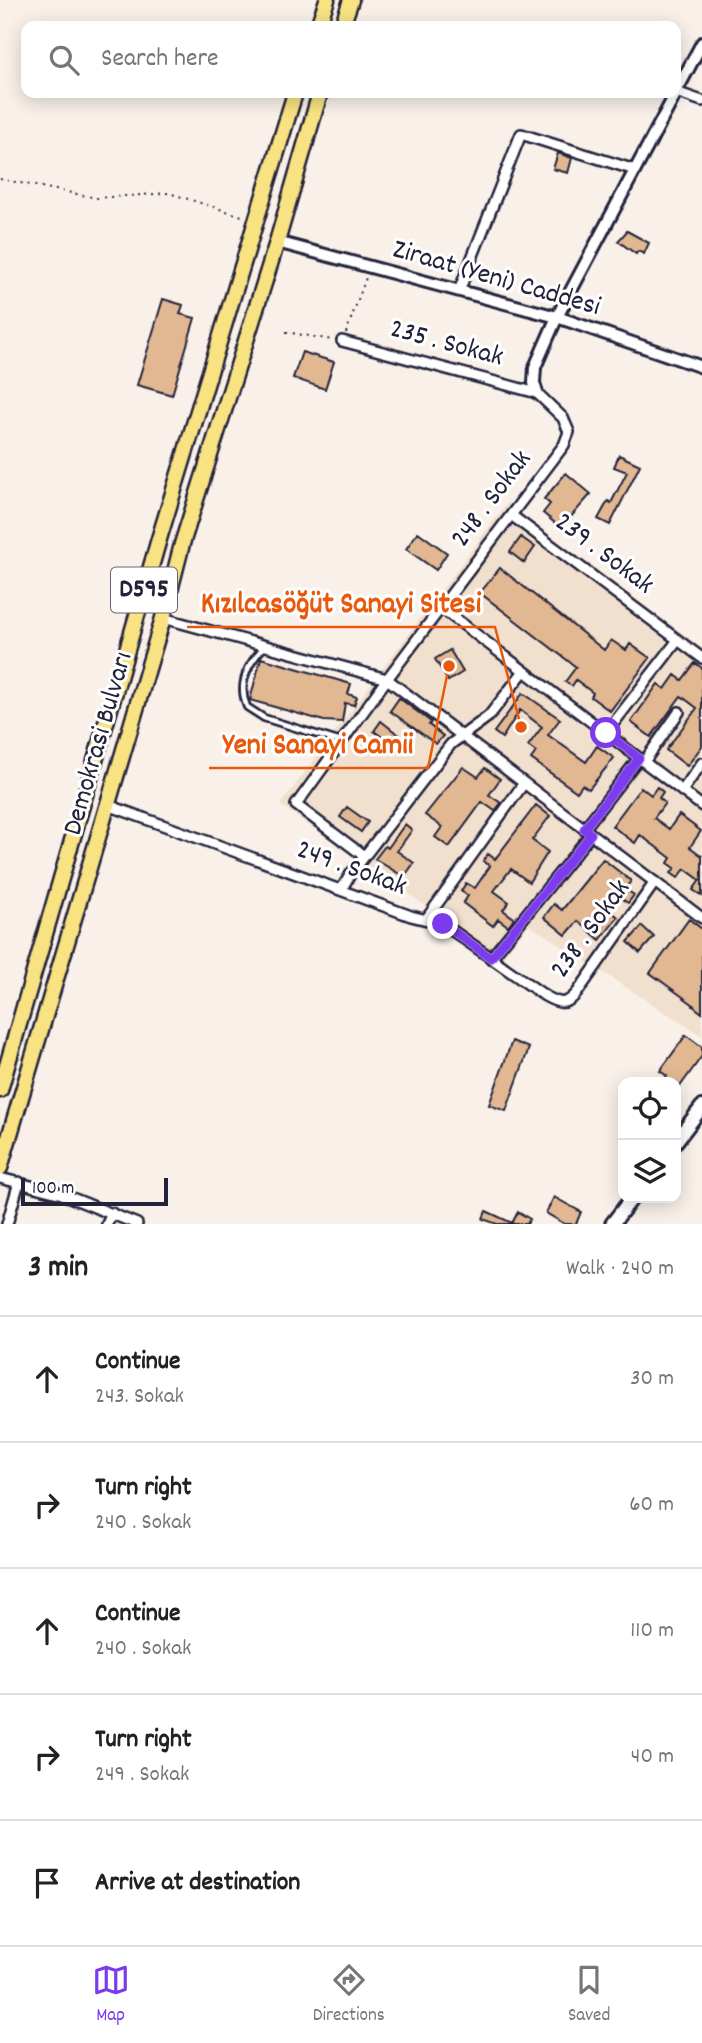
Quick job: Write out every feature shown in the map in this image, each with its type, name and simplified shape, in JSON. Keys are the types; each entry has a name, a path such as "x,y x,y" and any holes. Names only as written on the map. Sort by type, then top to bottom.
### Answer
{"highway":[{"path":"320,21 327,0"},
{"path":"344,21 351,0"},
{"name":"Demokrasi Bulvarı","path":"0,1090 159,539 293,98"},
{"name":"Demokrasi Bulvarı","path":"0,1168 163,618 182,544 277,242 319,98"}],"main road":[{"path":"677,1140 702,1107"},
{"path":"612,1224 628,1203"}],"street":[{"path":"681,83 702,43"},
{"path":"681,94 702,102"},
{"path":"537,393 535,368 557,317 673,98"},
{"path":"459,290 522,134 635,170"},
{"name":"Ziraat (Yeni) Caddesi","path":"277,242 557,317 702,367"},
{"name":"235 . Sokak","path":"342,341 537,393"},
{"name":"248 . Sokak","path":"364,856 296,805 440,607 564,445 569,432 563,418 537,393"},
{"name":"239 . Sokak","path":"511,515 702,657"},
{"path":"440,607 702,807"},
{"path":"163,618 387,679 701,915"},
{"path":"606,733 678,640"},
{"path":"341,890 451,744 489,716 524,671"},
{"path":"491,958 679,712"},
{"path":"681,791 702,763"},
{"path":"427,918 524,783"},
{"name":"249 . Sokak","path":"107,805 411,916 443,924 545,996 565,1003"},
{"name":"238 . Sokak","path":"565,1003 578,993 655,882"},
{"path":"0,1178 62,1194 137,1224"},
{"path":"7,1224 19,1182"},
{"path":"107,1224 112,1213"}],"lane":[{"path":"265,646 252,660 243,684 247,707 264,718 341,742"}],"path":[{"path":"0,179 97,198 169,193 256,220"},
{"path":"286,332 342,341 370,268"}],"shaded area":[{"path":"507,503 702,648 702,1036 529,925 501,958 280,805"}],"building":[{"path":"558,153 572,158 568,173 553,169"},
{"path":"627,231 649,243 644,254 638,251 636,254 618,241"},
{"path":"163,299 183,305 180,314 195,318 172,395 137,385"},
{"path":"302,352 334,362 325,389 293,378"},
{"path":"619,455 640,465 610,525 598,519 608,501 611,503 627,472 614,467"},
{"path":"566,473 591,494 561,528 543,513 550,504 544,499"},
{"path":"418,532 447,553 436,570 406,549"},
{"path":"521,537 535,547 524,563 510,552"},
{"path":"500,568 604,650 611,640 626,650 630,644 650,658 610,711 591,697 593,693 576,680 572,686 565,682 576,667 480,593"},
{"path":"450,650 463,672 448,681 435,659"},
{"path":"261,658 351,684 348,694 357,697 354,705 345,703 342,722 324,721 250,700"},
{"path":"695,663 702,668 702,746 687,766 666,750 697,708 681,696 651,737 631,722 658,684 665,689 675,675 682,680"},
{"path":"523,693 560,719 548,735 586,762 597,746 614,758 589,789 582,785 577,792 531,759 536,752 528,746 542,727 520,710 502,738 494,732"},
{"path":"399,698 431,722 429,725 443,736 436,744 390,711"},
{"path":"381,721 400,736 393,745 374,731"},
{"path":"463,767 478,777 485,768 500,779 489,795 501,803 495,811 482,802 449,847 435,837 442,827 425,815"},
{"path":"641,787 651,795 657,787 663,792 659,798 665,803 654,818 669,829 679,815 701,831 690,847 702,856 702,896 693,890 700,880 685,869 678,878 671,873 675,868 668,863 671,858 640,835 635,843 612,826"},
{"path":"536,805 550,816 532,840 548,852 529,882 511,869 494,891 509,902 503,910 514,918 508,926 498,919 493,926 463,903 468,896 461,891 466,883 475,888 490,866 483,861 488,854 495,859"},
{"path":"347,807 368,822 361,832 340,817"},
{"path":"405,824 412,830 397,851 414,863 404,877 375,859 385,846 388,848"},
{"path":"603,859 631,881 625,889 634,895 628,903 613,893 604,905 618,917 600,940 578,921 566,935 544,917 554,904 562,910"},
{"path":"689,919 702,929 702,1013 650,973"},
{"path":"642,926 654,937 640,953 628,942"},
{"path":"686,1035 702,1047 702,1056 681,1085 681,1077 666,1077 660,1071"},
{"path":"512,1041 529,1048 506,1111 489,1105"},
{"path":"554,1197 581,1212 576,1224 565,1224 546,1213"},
{"path":"486,1211 512,1223 518,1212 530,1219 527,1224 497,1224 483,1219"}],"place":[{"name":"Yeni Sanayi Camii","path":"449,666"},
{"name":"Kızılcasöğüt Sanayi Sitesi","path":"521,727"}],"route":[{"path":"443,924 491,958 591,834 584,829 639,758 606,733"}]}
